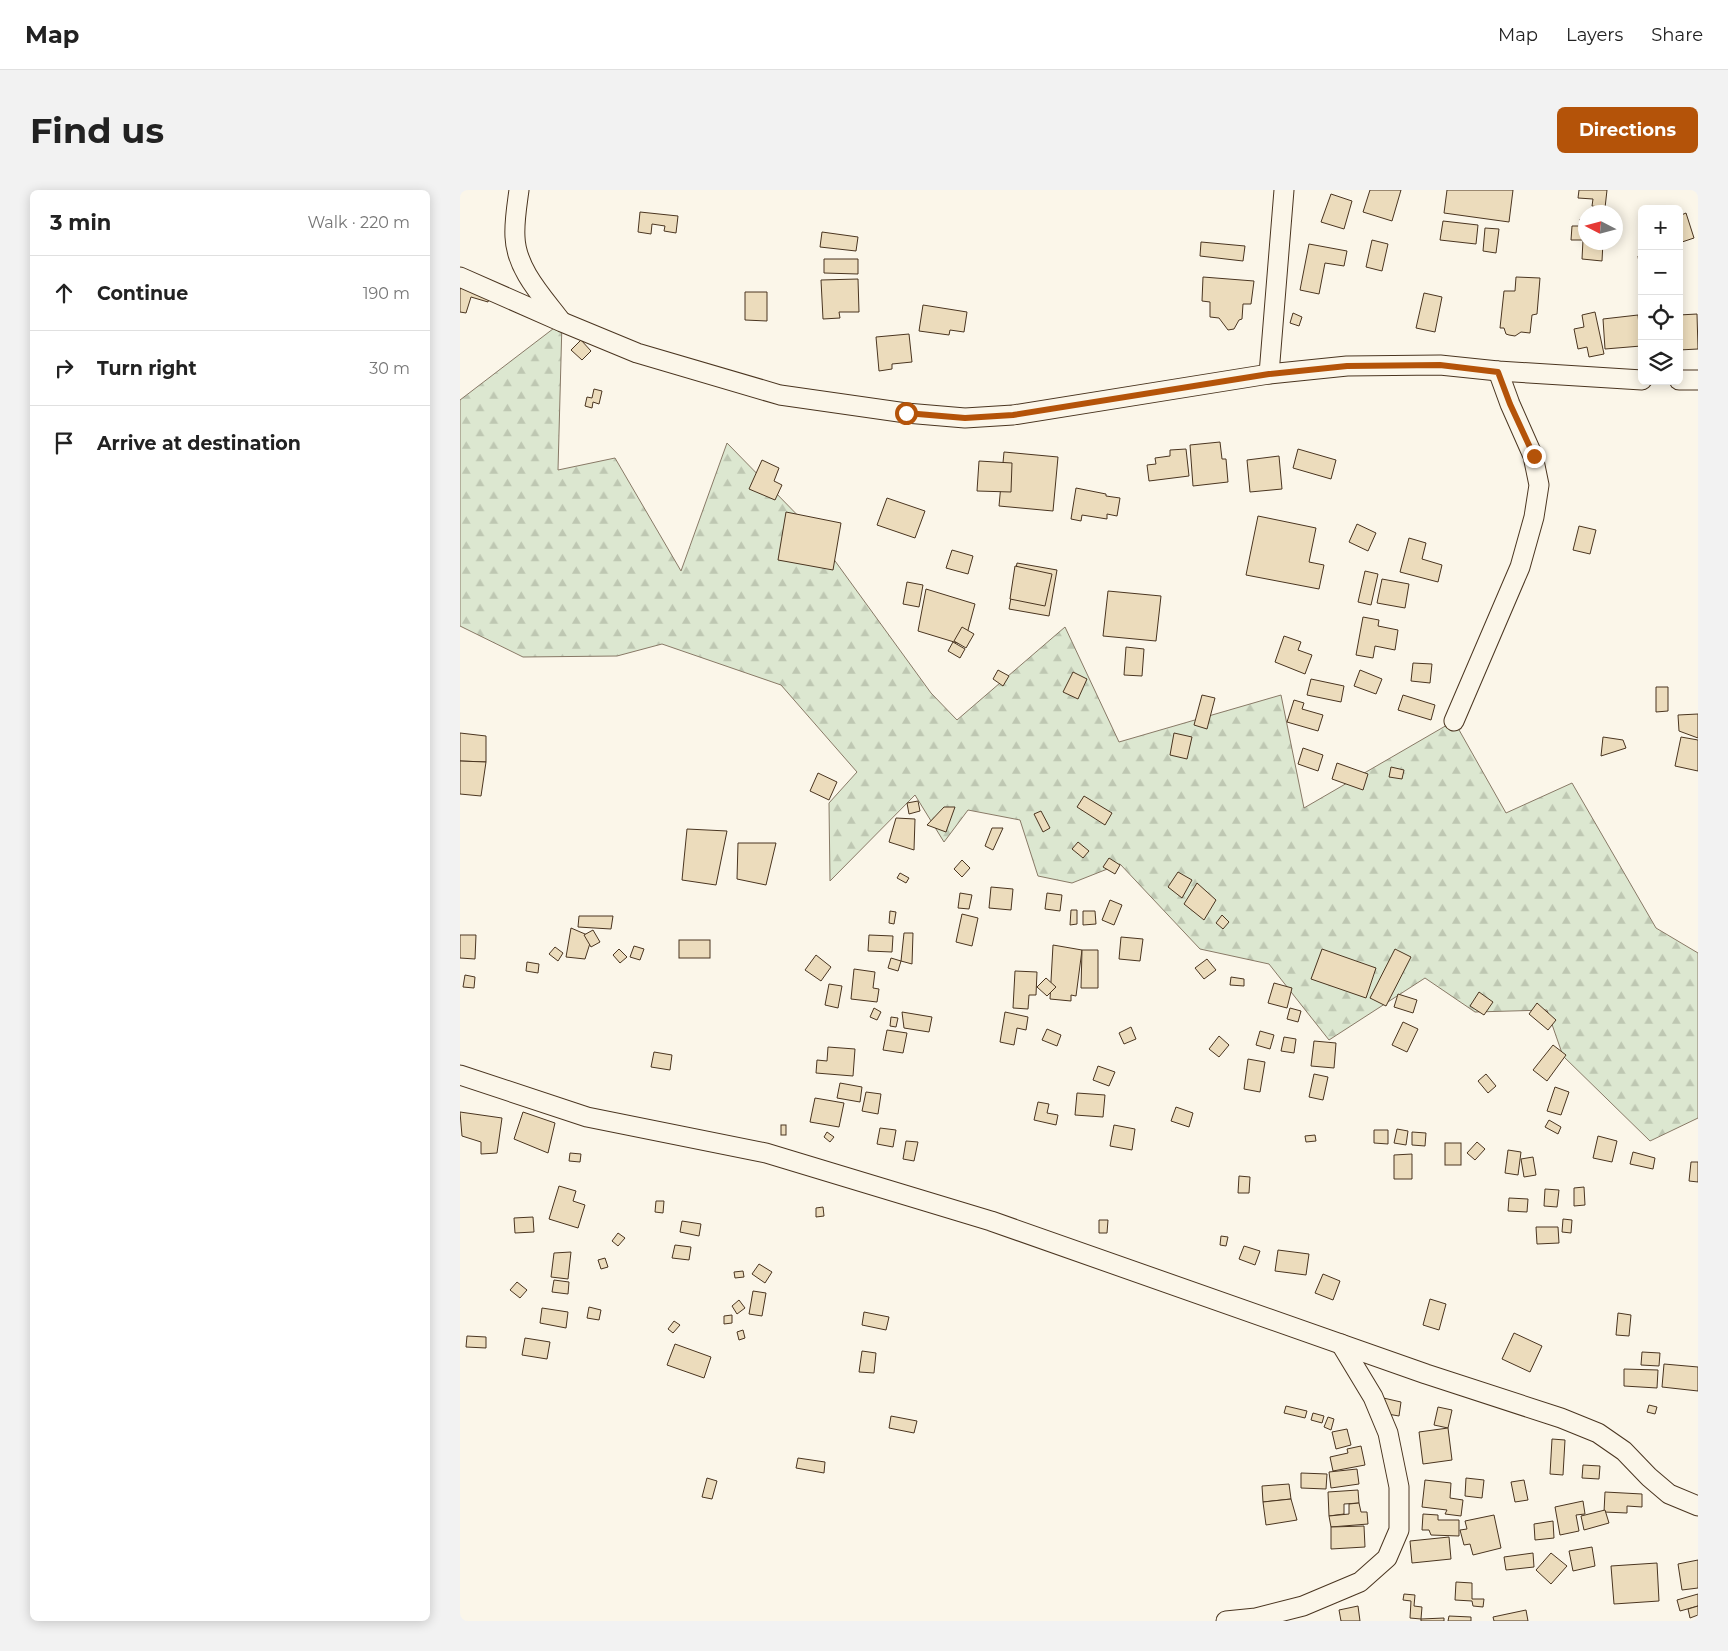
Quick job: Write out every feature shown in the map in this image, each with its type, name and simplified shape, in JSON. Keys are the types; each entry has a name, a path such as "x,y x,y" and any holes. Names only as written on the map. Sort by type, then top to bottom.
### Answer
{"street":[{"path":"519,190 515,238 519,258 526,272 562,322"},
{"path":"1269,374 1284,190"},
{"path":"460,277 638,353 780,396 906,413 965,418 1013,415 1269,374 1347,366 1440,365 1498,372 1638,380"},
{"path":"1454,721 1520,567 1534,517 1539,484 1534,456 1510,404 1498,372"},
{"path":"1683,380 1698,380"},
{"path":"460,1074 586,1117 766,1153 992,1221 1341,1344 1561,1418 1598,1433 1624,1451 1649,1477 1669,1494 1698,1506"},
{"path":"1226,1621 1256,1618 1304,1606 1360,1582 1387,1558 1399,1530 1398,1487 1388,1433 1373,1397 1341,1344"}],"green space":[{"path":"562,322 558,470 615,458 681,571 727,443 814,532 931,693 957,720 1065,627 1119,742 1281,695 1304,808 1454,721 1506,813 1572,783 1656,928 1698,953 1698,1118 1650,1141 1563,1056 1547,1010 1475,1012 1425,978 1329,1040 1269,964 1200,949 1120,864 1072,883 1038,876 1020,820 968,810 944,842 915,795 830,881 829,803 857,772 781,685 662,644 617,656 523,657 460,626 460,400"}],"building":[{"path":"1370,190 1401,190 1392,221 1363,212"},
{"path":"1447,190 1513,190 1509,222 1444,213"},
{"path":"1579,190 1607,190 1605,205 1592,205 1593,199 1578,198"},
{"path":"1331,194 1352,201 1344,229 1321,222"},
{"path":"640,212 678,216 676,233 664,231 665,226 652,224 651,234 638,232"},
{"path":"1686,213 1694,238 1683,242 1683,214"},
{"path":"1443,221 1478,225 1476,244 1440,240"},
{"path":"1572,226 1578,226 1578,240 1571,240"},
{"path":"1485,228 1499,229 1496,253 1483,251"},
{"path":"822,232 858,237 856,251 820,247"},
{"path":"1372,240 1388,244 1382,271 1366,267"},
{"path":"1201,242 1245,246 1243,261 1200,256"},
{"path":"1309,244 1347,251 1344,266 1325,263 1319,294 1300,290"},
{"path":"1582,250 1603,250 1602,261 1582,259"},
{"path":"824,259 858,259 858,274 824,273"},
{"path":"1203,277 1254,281 1251,304 1243,304 1242,319 1239,320 1234,329 1228,330 1219,318 1210,317 1210,302 1202,301"},
{"path":"1516,277 1540,278 1537,314 1532,315 1530,333 1521,332 1515,336 1506,334 1504,328 1500,328 1504,291 1515,291"},
{"path":"858,279 859,312 839,312 840,318 823,319 821,280"},
{"path":"463,282 491,290 488,302 471,297 466,313 460,312 460,290"},
{"path":"745,292 767,292 767,321 745,320"},
{"path":"1424,293 1442,297 1435,332 1416,328"},
{"path":"923,305 967,312 964,332 950,330 949,335 919,331"},
{"path":"1595,312 1604,354 1589,357 1587,347 1578,349 1574,329 1584,327 1582,315"},
{"path":"1293,313 1302,317 1299,326 1290,323"},
{"path":"1697,314 1698,349 1683,350 1683,315"},
{"path":"1638,315 1638,346 1605,349 1603,319"},
{"path":"909,334 912,362 892,364 892,369 879,371 876,337"},
{"path":"581,340 591,351 582,360 571,350"},
{"path":"594,389 602,391 599,404 593,402 592,408 585,406 587,397 592,398"},
{"path":"1220,442 1222,459 1226,459 1228,482 1193,486 1190,445"},
{"path":"1186,449 1189,476 1149,481 1147,465 1156,464 1155,458 1170,456 1170,450"},
{"path":"1298,449 1336,460 1331,479 1293,468"},
{"path":"1004,452 1058,457 1053,511 999,506"},
{"path":"1279,456 1282,489 1250,492 1247,460"},
{"path":"762,460 779,468 774,481 782,485 775,500 749,489"},
{"path":"979,461 1012,463 1011,492 977,491"},
{"path":"1076,488 1120,498 1117,516 1107,514 1107,519 1082,515 1081,521 1071,519"},
{"path":"887,498 925,511 915,538 877,525"},
{"path":"786,512 841,523 833,570 778,560"},
{"path":"1258,516 1316,528 1309,562 1324,565 1319,589 1246,575"},
{"path":"1357,524 1376,533 1368,551 1349,542"},
{"path":"1579,526 1596,530 1590,554 1573,550"},
{"path":"1409,538 1426,543 1422,559 1442,565 1438,582 1400,572"},
{"path":"952,550 973,556 968,574 946,568"},
{"path":"1017,563 1057,570 1049,616 1009,609"},
{"path":"1015,566 1052,574 1045,606 1010,599"},
{"path":"1365,571 1378,574 1371,605 1358,602"},
{"path":"1382,579 1409,584 1405,608 1377,603"},
{"path":"907,582 923,585 919,607 903,604"},
{"path":"926,589 975,604 964,645 918,631"},
{"path":"1108,591 1161,596 1156,641 1103,636"},
{"path":"1363,617 1379,620 1378,626 1398,630 1395,650 1375,646 1373,658 1356,655"},
{"path":"962,627 974,634 966,648 954,641"},
{"path":"1284,636 1301,642 1298,650 1312,655 1305,674 1275,662"},
{"path":"953,642 965,649 960,658 948,651"},
{"path":"1126,647 1144,649 1142,676 1124,675"},
{"path":"1413,663 1432,664 1430,683 1411,681"},
{"path":"998,670 1009,676 1003,686 993,679"},
{"path":"1360,670 1382,679 1376,694 1354,686"},
{"path":"1073,672 1087,679 1078,699 1063,692"},
{"path":"1311,679 1344,686 1341,702 1307,695"},
{"path":"1656,687 1668,687 1668,711 1656,712"},
{"path":"1202,695 1215,698 1207,729 1194,725"},
{"path":"1403,695 1435,705 1431,720 1398,710"},
{"path":"1294,700 1304,703 1302,709 1323,715 1318,731 1287,722"},
{"path":"1698,714 1698,738 1679,731 1678,715"},
{"path":"460,733 486,736 486,762 460,761"},
{"path":"1174,733 1192,737 1187,759 1170,755"},
{"path":"1603,737 1623,740 1626,748 1601,756"},
{"path":"1681,737 1698,740 1698,771 1675,766"},
{"path":"1303,748 1323,755 1318,771 1298,764"},
{"path":"460,761 486,762 481,796 460,794"},
{"path":"1337,763 1368,774 1363,790 1332,779"},
{"path":"1391,767 1404,770 1402,779 1389,777"},
{"path":"818,773 837,782 829,800 810,791"},
{"path":"1084,796 1112,813 1105,825 1077,807"},
{"path":"918,801 920,811 909,814 907,803"},
{"path":"944,807 955,807 946,832 927,825"},
{"path":"1041,811 1050,828 1043,832 1034,814"},
{"path":"896,818 915,819 914,850 889,842"},
{"path":"992,828 1003,828 993,850 985,846"},
{"path":"687,829 727,831 716,885 682,880"},
{"path":"1078,842 1089,851 1083,858 1072,849"},
{"path":"738,843 776,843 766,885 737,879"},
{"path":"1109,858 1120,865 1115,874 1103,867"},
{"path":"962,860 970,868 962,877 954,869"},
{"path":"1178,872 1192,880 1182,898 1168,887"},
{"path":"900,873 909,878 906,883 897,878"},
{"path":"1197,883 1216,900 1204,920 1184,904"},
{"path":"991,887 1013,889 1011,910 989,908"},
{"path":"960,893 972,895 969,909 958,908"},
{"path":"1047,893 1062,895 1060,911 1045,909"},
{"path":"1110,900 1122,905 1114,925 1102,920"},
{"path":"1071,910 1077,910 1077,924 1070,925"},
{"path":"890,911 896,912 894,924 889,923"},
{"path":"1083,911 1095,911 1096,924 1083,925"},
{"path":"962,914 978,918 972,946 956,942"},
{"path":"1222,915 1229,922 1223,929 1216,923"},
{"path":"579,916 613,916 611,929 578,927"},
{"path":"571,928 592,937 585,959 566,957"},
{"path":"593,930 600,942 591,947 584,935"},
{"path":"904,933 913,933 912,964 901,961"},
{"path":"460,935 476,935 475,959 460,958"},
{"path":"869,935 893,936 892,952 868,951"},
{"path":"1121,937 1143,939 1140,961 1119,959"},
{"path":"679,940 710,940 710,958 679,958"},
{"path":"1053,945 1082,950 1076,996 1071,995 1071,1001 1050,999"},
{"path":"634,946 644,949 640,960 630,957"},
{"path":"555,947 563,953 558,961 549,954"},
{"path":"619,949 627,957 620,963 613,955"},
{"path":"1322,949 1376,968 1366,998 1311,979"},
{"path":"1395,949 1411,957 1386,1006 1370,998"},
{"path":"1082,950 1098,950 1098,988 1081,988"},
{"path":"816,955 831,967 821,981 805,970"},
{"path":"891,958 901,961 898,971 888,968"},
{"path":"1207,959 1216,970 1204,979 1195,968"},
{"path":"527,962 539,964 538,973 526,971"},
{"path":"854,969 875,972 873,988 879,989 877,1002 851,999"},
{"path":"1015,971 1037,972 1036,995 1029,995 1028,1009 1013,1008"},
{"path":"465,975 475,977 474,988 463,987"},
{"path":"1231,977 1244,979 1244,986 1230,985"},
{"path":"1046,978 1056,987 1047,996 1037,987"},
{"path":"1274,983 1292,988 1287,1008 1268,1003"},
{"path":"829,984 842,986 838,1008 825,1005"},
{"path":"1479,992 1493,1002 1484,1015 1470,1006"},
{"path":"1398,994 1417,1000 1413,1013 1394,1007"},
{"path":"1537,1003 1556,1020 1548,1030 1529,1014"},
{"path":"874,1008 881,1012 877,1020 870,1017"},
{"path":"1290,1008 1301,1011 1298,1022 1287,1019"},
{"path":"902,1012 932,1017 929,1032 904,1028"},
{"path":"1005,1012 1028,1017 1026,1030 1017,1028 1014,1045 1000,1042"},
{"path":"891,1017 898,1018 896,1027 890,1026"},
{"path":"1403,1022 1418,1029 1407,1052 1392,1045"},
{"path":"1131,1027 1136,1039 1124,1044 1119,1033"},
{"path":"1047,1029 1061,1035 1057,1046 1042,1040"},
{"path":"887,1030 907,1033 903,1053 883,1050"},
{"path":"1260,1031 1274,1035 1270,1049 1256,1045"},
{"path":"1219,1036 1229,1045 1219,1057 1209,1049"},
{"path":"1284,1037 1296,1039 1294,1053 1281,1051"},
{"path":"1314,1041 1336,1043 1334,1068 1311,1066"},
{"path":"1553,1045 1566,1055 1547,1081 1533,1070"},
{"path":"828,1047 855,1049 853,1076 816,1073 817,1060 827,1061"},
{"path":"654,1052 672,1055 670,1070 651,1067"},
{"path":"1248,1059 1265,1062 1260,1092 1244,1089"},
{"path":"1098,1066 1115,1072 1109,1086 1093,1080"},
{"path":"1314,1074 1328,1077 1323,1100 1309,1097"},
{"path":"1486,1074 1496,1086 1488,1093 1478,1081"},
{"path":"840,1083 862,1087 860,1102 837,1098"},
{"path":"1555,1087 1569,1092 1561,1115 1547,1111"},
{"path":"866,1092 881,1094 878,1114 862,1111"},
{"path":"1077,1093 1105,1095 1103,1117 1075,1115"},
{"path":"815,1098 844,1103 839,1127 810,1122"},
{"path":"1038,1102 1049,1104 1047,1113 1058,1115 1056,1125 1034,1120"},
{"path":"1176,1107 1193,1113 1189,1127 1171,1121"},
{"path":"460,1112 502,1118 497,1153 481,1154 481,1142 462,1136"},
{"path":"523,1112 555,1123 548,1153 514,1139"},
{"path":"1549,1120 1561,1127 1558,1134 1545,1127"},
{"path":"781,1125 786,1125 786,1135 781,1135"},
{"path":"1114,1125 1135,1129 1132,1150 1110,1146"},
{"path":"880,1128 896,1130 893,1147 877,1144"},
{"path":"1397,1129 1408,1131 1406,1145 1394,1143"},
{"path":"1374,1130 1388,1130 1388,1144 1374,1143"},
{"path":"827,1132 834,1137 830,1142 824,1137"},
{"path":"1412,1132 1426,1133 1425,1146 1412,1145"},
{"path":"1315,1135 1316,1141 1306,1142 1305,1136"},
{"path":"1598,1136 1617,1141 1612,1162 1593,1158"},
{"path":"906,1141 918,1142 914,1161 903,1159"},
{"path":"1477,1142 1485,1149 1475,1160 1467,1153"},
{"path":"1445,1143 1461,1143 1461,1165 1445,1165"},
{"path":"1508,1150 1521,1152 1518,1175 1505,1173"},
{"path":"1633,1152 1655,1158 1653,1169 1630,1164"},
{"path":"570,1153 581,1154 580,1162 569,1161"},
{"path":"1412,1154 1412,1179 1394,1179 1394,1155"},
{"path":"1533,1157 1536,1175 1524,1177 1521,1159"},
{"path":"1691,1162 1698,1162 1698,1182 1689,1181"},
{"path":"1239,1176 1250,1177 1249,1193 1238,1193"},
{"path":"559,1186 576,1191 573,1201 585,1205 578,1228 549,1219"},
{"path":"1584,1187 1585,1205 1574,1206 1574,1188"},
{"path":"1545,1189 1559,1190 1557,1207 1544,1206"},
{"path":"1509,1198 1528,1199 1527,1212 1508,1211"},
{"path":"656,1201 664,1201 663,1213 655,1212"},
{"path":"823,1207 824,1216 816,1217 816,1208"},
{"path":"533,1217 534,1232 515,1233 514,1218"},
{"path":"1563,1219 1572,1220 1571,1233 1562,1232"},
{"path":"1099,1220 1108,1220 1107,1233 1099,1233"},
{"path":"682,1221 701,1224 699,1236 680,1232"},
{"path":"1536,1227 1558,1227 1559,1243 1537,1244"},
{"path":"618,1233 625,1238 618,1246 612,1241"},
{"path":"1221,1236 1228,1237 1226,1246 1220,1245"},
{"path":"675,1245 691,1247 689,1260 672,1258"},
{"path":"1244,1246 1260,1251 1255,1265 1239,1259"},
{"path":"1278,1250 1309,1254 1306,1275 1275,1271"},
{"path":"571,1252 568,1279 551,1277 554,1253"},
{"path":"605,1258 608,1267 601,1269 598,1260"},
{"path":"759,1264 772,1272 765,1283 752,1274"},
{"path":"743,1271 744,1277 735,1278 734,1272"},
{"path":"1323,1274 1340,1281 1333,1300 1315,1293"},
{"path":"554,1280 569,1282 568,1294 552,1292"},
{"path":"517,1282 527,1290 520,1298 510,1290"},
{"path":"753,1291 766,1293 762,1316 749,1314"},
{"path":"1430,1299 1446,1304 1439,1330 1423,1325"},
{"path":"739,1300 745,1308 737,1314 732,1306"},
{"path":"589,1307 601,1310 599,1320 587,1318"},
{"path":"542,1308 568,1312 566,1328 540,1323"},
{"path":"864,1312 889,1317 886,1330 862,1325"},
{"path":"1618,1313 1631,1315 1629,1336 1616,1335"},
{"path":"732,1315 732,1323 724,1324 724,1316"},
{"path":"674,1321 680,1325 673,1333 668,1329"},
{"path":"743,1330 745,1338 739,1340 737,1332"},
{"path":"1514,1333 1542,1346 1530,1372 1502,1359"},
{"path":"467,1336 486,1337 486,1348 466,1347"},
{"path":"525,1338 550,1342 547,1359 522,1355"},
{"path":"675,1344 711,1357 704,1378 667,1365"},
{"path":"862,1351 876,1353 874,1373 859,1372"},
{"path":"1642,1352 1660,1353 1659,1366 1641,1365"},
{"path":"1664,1364 1698,1367 1698,1391 1662,1387"},
{"path":"1624,1369 1658,1370 1657,1388 1624,1386"},
{"path":"1379,1397 1401,1402 1399,1416 1376,1412"},
{"path":"1649,1405 1657,1407 1655,1414 1647,1412"},
{"path":"1286,1406 1307,1411 1305,1418 1284,1413"},
{"path":"1438,1407 1452,1410 1448,1428 1434,1425"},
{"path":"1313,1413 1324,1416 1322,1423 1311,1420"},
{"path":"891,1416 917,1421 914,1433 889,1428"},
{"path":"1328,1417 1334,1419 1331,1430 1324,1427"},
{"path":"1448,1428 1452,1460 1423,1464 1419,1432"},
{"path":"1347,1429 1351,1445 1336,1449 1332,1432"},
{"path":"1552,1439 1565,1440 1563,1475 1550,1474"},
{"path":"1361,1446 1365,1465 1333,1471 1330,1457 1348,1453 1347,1449"},
{"path":"798,1458 825,1462 824,1473 796,1468"},
{"path":"1583,1465 1600,1466 1599,1479 1582,1478"},
{"path":"1357,1469 1359,1484 1331,1488 1329,1472"},
{"path":"1301,1473 1327,1474 1326,1489 1301,1488"},
{"path":"707,1478 717,1481 712,1499 702,1497"},
{"path":"1466,1478 1484,1480 1482,1498 1465,1496"},
{"path":"1425,1480 1451,1483 1450,1498 1463,1500 1461,1516 1445,1514 1447,1510 1422,1507"},
{"path":"1524,1480 1528,1500 1515,1502 1511,1482"},
{"path":"1289,1484 1291,1499 1263,1502 1262,1486"},
{"path":"1358,1490 1359,1503 1344,1504 1344,1514 1329,1516 1328,1492"},
{"path":"1605,1492 1642,1494 1642,1507 1627,1506 1627,1513 1604,1512"},
{"path":"1291,1499 1297,1520 1266,1525 1263,1502"},
{"path":"1583,1501 1585,1514 1576,1515 1579,1531 1560,1535 1555,1507"},
{"path":"1359,1503 1361,1512 1367,1512 1368,1524 1331,1527 1329,1516 1349,1514 1349,1504"},
{"path":"1605,1510 1609,1523 1584,1530 1581,1516"},
{"path":"1423,1514 1438,1515 1438,1520 1459,1520 1459,1536 1431,1535 1429,1530 1422,1530"},
{"path":"1494,1515 1501,1548 1473,1555 1470,1544 1464,1545 1460,1530 1467,1529 1465,1521"},
{"path":"1553,1521 1554,1538 1535,1540 1534,1524"},
{"path":"1364,1526 1365,1547 1331,1549 1331,1527"},
{"path":"1449,1537 1451,1559 1412,1563 1410,1541"},
{"path":"1592,1547 1595,1566 1573,1571 1569,1551"},
{"path":"1533,1553 1534,1567 1506,1570 1504,1557"},
{"path":"1551,1553 1567,1566 1551,1584 1536,1570"},
{"path":"1698,1560 1698,1588 1682,1590 1678,1564"},
{"path":"1657,1563 1659,1601 1614,1604 1611,1566"},
{"path":"1456,1582 1472,1583 1472,1599 1484,1599 1483,1607 1473,1606 1472,1601 1455,1600"},
{"path":"1404,1594 1415,1595 1414,1606 1422,1607 1421,1619 1410,1618 1411,1601 1403,1600"},
{"path":"1698,1594 1698,1606 1680,1611 1677,1600"},
{"path":"1358,1606 1360,1621 1341,1621 1339,1610"},
{"path":"1698,1606 1698,1615 1690,1618 1688,1609"},
{"path":"1526,1610 1528,1621 1494,1621 1493,1617"},
{"path":"1449,1616 1471,1617 1471,1621 1448,1621"},
{"path":"1444,1618 1444,1621 1421,1621 1421,1619"}],"route":[{"path":"906,413 965,418 1013,415 1269,374 1347,366 1440,365 1498,372 1510,404 1534,456"}]}
